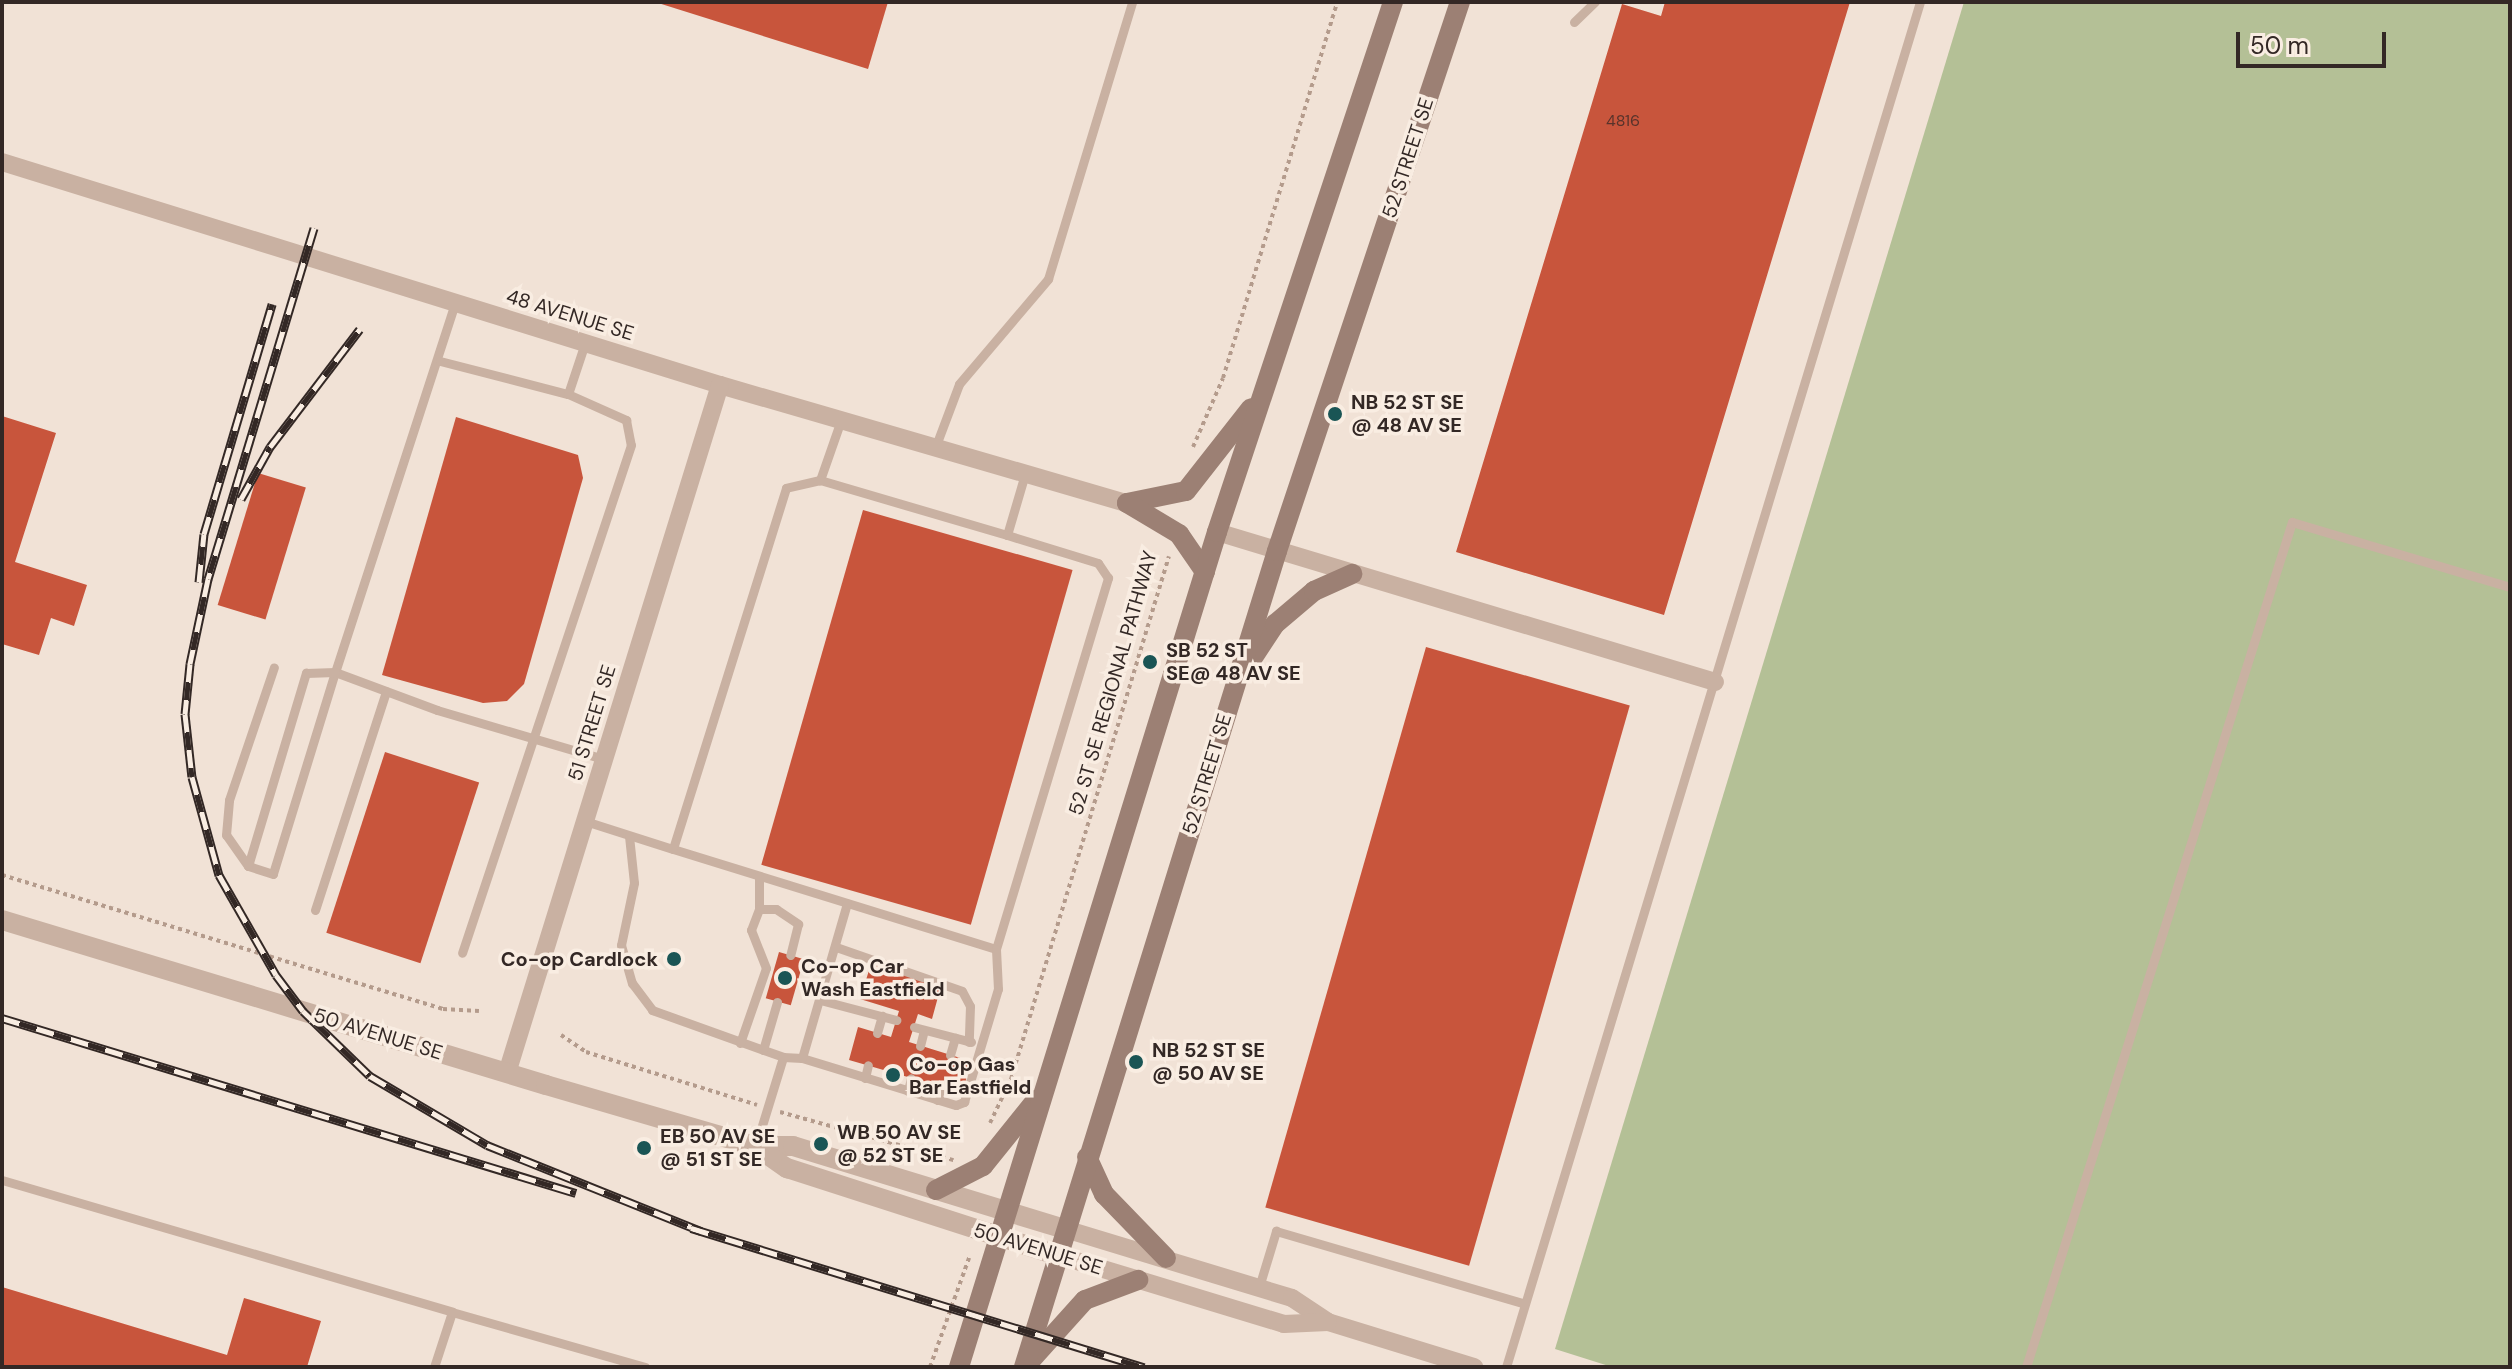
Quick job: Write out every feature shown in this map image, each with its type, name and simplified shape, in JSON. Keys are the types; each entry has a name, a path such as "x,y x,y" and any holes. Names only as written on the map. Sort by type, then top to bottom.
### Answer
{"main road":[{"path":"959,1367 1217,532 1393,2"},
{"name":"52 STREET SE","path":"1024,1367 1277,551 1460,2"},
{"path":"1127,503 1186,491 1262,391"},
{"path":"1127,503 1179,534 1205,572"},
{"path":"1235,686 1275,624 1314,591 1352,574"},
{"path":"936,1190 983,1166 1045,1087"},
{"path":"1087,1157 1104,1194 1166,1258"},
{"path":"1024,1367 1071,1311 1096,1293 1138,1280"}],"street":[{"name":"48 AVENUE SE","path":"2,162 720,385 1127,503"},
{"name":"51 STREET SE","path":"507,1073 720,385"},
{"path":"1217,532 1715,682"},
{"name":"50 AVENUE SE","path":"2,920 755,1146 793,1146 1166,1258 1292,1298 1328,1322 1474,1367"},
{"name":"50 AVENUE SE","path":"755,1146 787,1168 998,1237 1284,1324 1328,1322"}],"lane":[{"path":"935,448 959,384 1048,279 1132,2"},
{"path":"1574,22 1595,2"},
{"path":"1506,1367 1920,2"},
{"path":"274,667 229,800 226,835 248,866 273,874 335,672 440,361 455,303"},
{"path":"568,394 585,343"},
{"path":"440,361 568,394 626,420 631,445 462,953"},
{"path":"820,480 841,420"},
{"path":"1007,535 1025,474"},
{"path":"629,836 634,883 621,945 632,983 652,1010 783,1057 802,1058 937,1100 964,1102 998,989 996,949 1108,578 1098,563 820,480 786,488 673,849"},
{"path":"2026,1367 2292,522 2510,587"},
{"path":"248,866 306,673 335,672 604,759"},
{"path":"315,910 386,691"},
{"path":"585,821 996,949"},
{"path":"740,1043 766,968 751,930 759,909 759,876"},
{"path":"802,1058 847,903"},
{"path":"759,909 776,909 798,924 790,955"},
{"path":"836,947 962,991 970,1006 969,1042"},
{"path":"820,1000 896,1020"},
{"path":"763,1050 777,1002"},
{"path":"877,1033 882,1016"},
{"path":"920,1046 919,1028 982,1046"},
{"path":"950,1055 955,1038"},
{"path":"755,1146 783,1057"},
{"path":"865,1078 868,1065"},
{"path":"908,1091 911,1078"},
{"path":"937,1100 941,1087"},
{"path":"2,1180 645,1367"},
{"path":"1259,1287 1276,1231 1525,1304"},
{"path":"434,1367 452,1312"}],"path":[{"path":"1191,452 1223,378 1337,2"},
{"name":"52 ST SE REGIONAL PATHWAY","path":"987,1130 1011,1079 1170,544 1179,534"},
{"path":"2,875 443,1009 479,1011"},
{"path":"930,1367 969,1258"}],"green space":[{"path":"1964,2 2510,2 2510,1367 1612,1367 1555,1349"}],"building":[{"path":"655,2 888,2 868,69"},
{"path":"1665,2 1850,2 1664,615 1456,552 1622,4 1661,16"},
{"path":"2,416 56,433 15,562 87,585 74,626 51,618 39,655 2,644"},
{"path":"456,417 578,455 583,478 524,684 507,701 483,703 382,675"},
{"path":"258,473 306,488 265,620 218,605"},
{"path":"863,510 1073,570 971,925 761,865"},
{"path":"1426,647 1630,705 1469,1266 1265,1207"},
{"path":"385,752 479,783 420,963 326,933"},
{"name":"Co-op Car Wash Eastfield","path":"779,952 804,959 791,1005 766,998"},
{"path":"871,964 941,986 932,1019 918,1014 909,1042 970,1061 963,1093 849,1060 858,1027 891,1037 899,1011 860,999"},
{"path":"2,1287 227,1355 244,1298 321,1321 307,1367 2,1367"}],"railway":[{"path":"314,228 208,579 190,664 185,714 192,777 219,875 276,975 303,1011 370,1076 487,1145 701,1231"},
{"path":"199,582 204,534 272,304"},
{"path":"241,499 270,447 360,329"},
{"path":"2,1018 576,1193"},
{"path":"691,1228 1144,1367"}],"place":[{"name":"NB 52 ST SE @ 48 AV SE","path":"1335,414"},
{"name":"SB 52 ST SE@ 48 AV SE","path":"1150,662"},
{"name":"Co-op Cardlock","path":"674,959"},
{"name":"Co-op Car Wash Eastfield","path":"785,978"},
{"name":"NB 52 ST SE @ 50 AV SE","path":"1136,1062"},
{"name":"Co-op Gas Bar Eastfield","path":"893,1075"},
{"name":"WB 50 AV SE @ 52 ST SE","path":"821,1144"},
{"name":"EB 50 AV SE @ 51 ST SE","path":"644,1148"}]}
